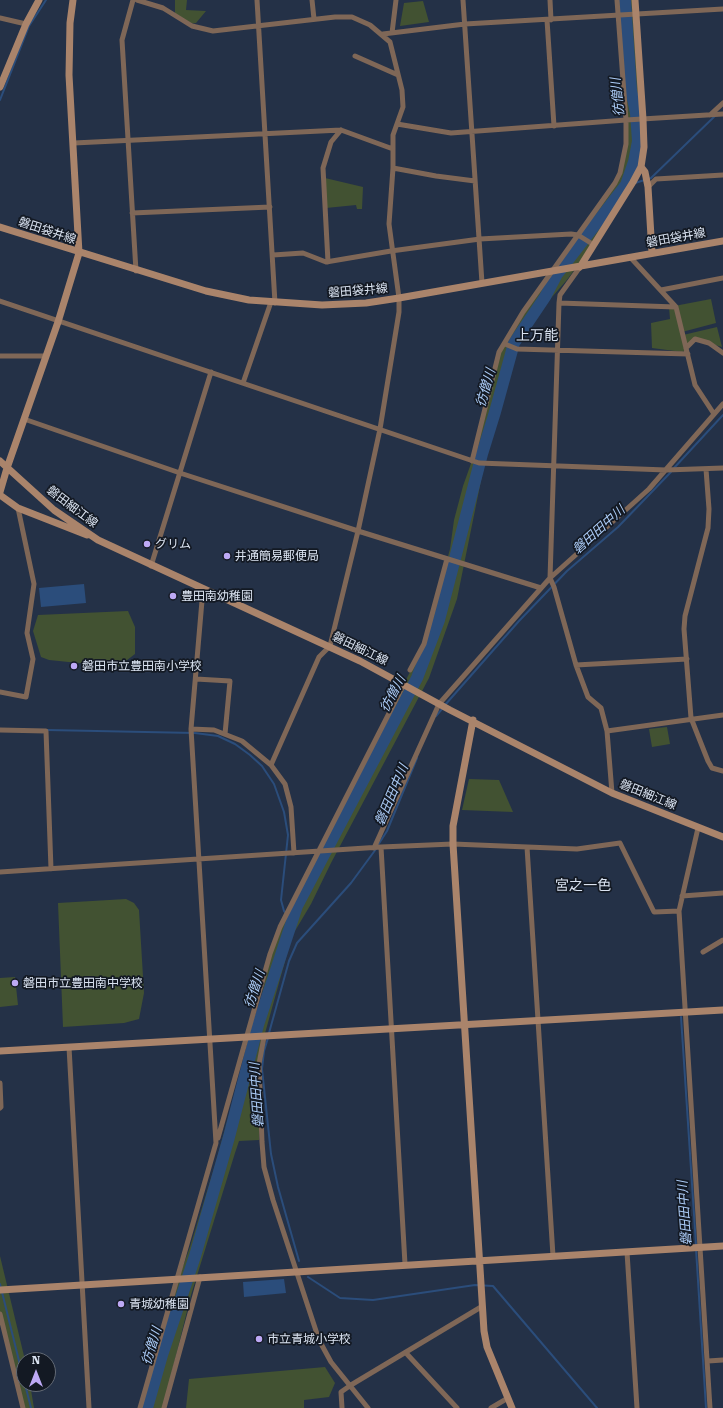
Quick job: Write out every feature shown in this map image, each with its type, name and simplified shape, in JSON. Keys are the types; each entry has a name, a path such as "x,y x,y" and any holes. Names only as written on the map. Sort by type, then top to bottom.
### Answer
{"street":[{"path":"0,87 26,24 39,0"},
{"path":"73,0 69,50 79,253 58,322 7,468 0,494 18,508 98,540"},
{"path":"132,0 122,40 136,270"},
{"path":"137,0 163,8 184,22 202,30 214,31 258,27 314,19 352,17 370,25 383,34 390,42 402,90 402,107 393,135 393,168 388,224 399,298 399,312 380,429 358,531 330,646 319,657 271,765"},
{"path":"243,383 273,303 273,255 257,0"},
{"path":"312,0 314,19"},
{"path":"392,33 396,0"},
{"path":"463,0 482,283"},
{"path":"550,0 549,20 554,126"},
{"path":"472,461 500,352 523,312 615,183 620,173 626,144 626,120 617,0"},
{"path":"612,793 607,731 601,708 588,697 576,665 554,586 550,578 560,295 594,245 641,167 644,152 643,119 635,0"},
{"path":"383,34 464,24 723,9"},
{"path":"0,18 26,24"},
{"path":"355,56 398,75"},
{"path":"710,115 723,102"},
{"path":"397,124 451,133 723,114"},
{"path":"74,143 265,132 341,130 392,149"},
{"path":"328,262 323,168 331,142 341,130"},
{"path":"641,167 645,172 648,187 652,254"},
{"path":"393,168 436,176 476,181"},
{"path":"648,187 656,179 723,175"},
{"path":"132,213 270,207"},
{"name":"磐田袋井線","path":"0,227 79,253 206,291 273,303 322,305 366,303 399,298 723,241"},
{"path":"273,255 304,253 328,262 391,251 480,239 571,234 578,235 594,245"},
{"path":"630,257 676,307 695,385 714,414"},
{"path":"661,290 723,278"},
{"path":"0,301 58,322 479,463 666,470 723,468"},
{"path":"559,303 676,307"},
{"path":"686,348 695,339 709,343 723,353"},
{"path":"505,344 517,349 688,354"},
{"path":"0,356 46,356"},
{"path":"151,566 211,372"},
{"path":"374,848 439,704 550,578 649,489 723,404"},
{"path":"24,419 180,473 358,531 541,588"},
{"name":"磐田細江線","path":"0,461 54,510 98,540 151,566 330,646 612,793 723,837"},
{"path":"706,469 709,509 708,528 685,616 687,659 691,718 706,758 712,768 723,771"},
{"path":"0,692 26,697 33,659 27,633 34,584 18,508"},
{"path":"410,670 424,644 447,559"},
{"path":"203,589 191,729 216,1143"},
{"path":"576,665 687,659"},
{"path":"196,679 230,681 225,734"},
{"path":"140,1408 270,954 280,927 404,684"},
{"path":"607,731 691,718 723,715"},
{"path":"473,720 453,826 453,844 481,1307 487,1347 512,1408"},
{"path":"191,729 214,730 242,741 271,765 285,784 292,807 294,853"},
{"path":"0,730 46,732 51,869"},
{"path":"698,828 679,910 710,1408"},
{"path":"0,872 381,847 453,844 577,849 620,843 654,912 679,910"},
{"path":"381,847 393,1030 405,1264"},
{"path":"527,847 553,1256"},
{"path":"682,896 723,893"},
{"path":"703,952 723,940"},
{"path":"0,1051 69,1048 210,1038 246,1038 393,1030 723,1010"},
{"path":"264,1037 259,1064 264,1167 319,1340 332,1362 368,1408"},
{"path":"69,1048 89,1408"},
{"path":"0,1083 2,1106 0,1108"},
{"path":"0,1290 405,1264 723,1246"},
{"path":"627,1252 637,1408"},
{"path":"164,1408 200,1277"},
{"path":"342,1408 341,1392 481,1307"},
{"path":"0,1314 23,1408"},
{"path":"406,1353 458,1408"},
{"path":"708,1361 723,1360"},
{"path":"491,1408 508,1398"}],"green space":[{"path":"175,0 187,0 186,10 206,11 196,23 189,24 175,16"},
{"path":"617,0 635,0 644,144 641,167 595,243 566,281 523,330 496,406 494,427 485,461 457,599 429,678 331,863 311,904 292,936 264,1037 259,1064 259,1140 239,1141 191,1295 163,1408 140,1408 169,1305 190,1247 215,1165 261,999 272,947 424,644 450,549 454,520 463,486 474,455 499,352 506,344 535,295 619,176 626,144"},
{"path":"423,1 429,22 400,26 404,3"},
{"path":"325,178 363,187 362,209 357,209 356,205 326,208"},
{"path":"711,299 716,323 682,332 683,335 717,327 722,347 695,339 687,350 682,352 652,348 651,323 670,319 669,307"},
{"path":"128,611 135,627 135,654 118,667 49,660 41,657 33,631 38,615"},
{"path":"667,727 670,744 652,747 649,729"},
{"path":"469,779 499,780 513,812 462,810"},
{"path":"126,899 134,903 139,910 144,993 139,1019 124,1023 63,1027 58,903"},
{"path":"15,977 18,1005 0,1007 0,978"},
{"path":"0,1256 23,1352 16,1352 16,1379 0,1312"},
{"path":"325,1367 335,1383 329,1397 304,1400 304,1408 186,1408 189,1379"},
{"path":"19,1392 31,1392 34,1408 23,1408"}],"water":[{"path":"84,584 86,603 41,607 39,588"},
{"path":"284,1279 286,1293 244,1297 243,1282"}],"waterway":[{"path":"0,100 29,26 46,0"},
{"name":"彷僧川","path":"147,1408 162,1355 195,1256 229,1137 258,1025 297,906 417,678 439,620 482,454 514,343 545,297 557,274 626,185 634,162 638,141 636,113 631,90 625,0"},
{"path":"635,183 651,178 716,115"},
{"name":"磐田田中川","path":"674,468 723,415"},
{"name":"磐田田中川","path":"445,705 519,621 567,571 618,527 671,472"},
{"name":"磐田田中川","path":"436,716 442,709"},
{"path":"47,730 195,733 218,736 235,744 250,755 262,766 274,784 284,812 288,835 281,900 284,911 293,921"},
{"name":"磐田田中川","path":"378,845 387,831 417,758"},
{"name":"磐田田中川","path":"269,1033 289,961 297,943 351,883 376,849"},
{"name":"磐田田中川","path":"681,1017 696,1245"},
{"name":"磐田田中川","path":"268,1038 264,1051 262,1069 271,1154 278,1187 299,1261"},
{"name":"磐田田中川","path":"696,1249 706,1408"},
{"name":"磐田田中川","path":"308,1277 340,1298 373,1300 475,1285 493,1286 597,1408"},
{"path":"0,1284 17,1352"},
{"path":"27,1392 31,1408"}],"place":[{"name":"グリム","path":"147,544"},
{"name":"井通簡易郵便局","path":"227,556"},
{"name":"豊田南幼稚園","path":"173,596"},
{"name":"磐田市立豊田南小学校","path":"74,666"},
{"name":"磐田市立豊田南中学校","path":"15,983"},
{"name":"青城幼稚園","path":"121,1304"},
{"name":"市立青城小学校","path":"259,1339"}],"district":[{"name":"上万能","path":"537,336"},
{"name":"宮之一色","path":"583,886"}]}
